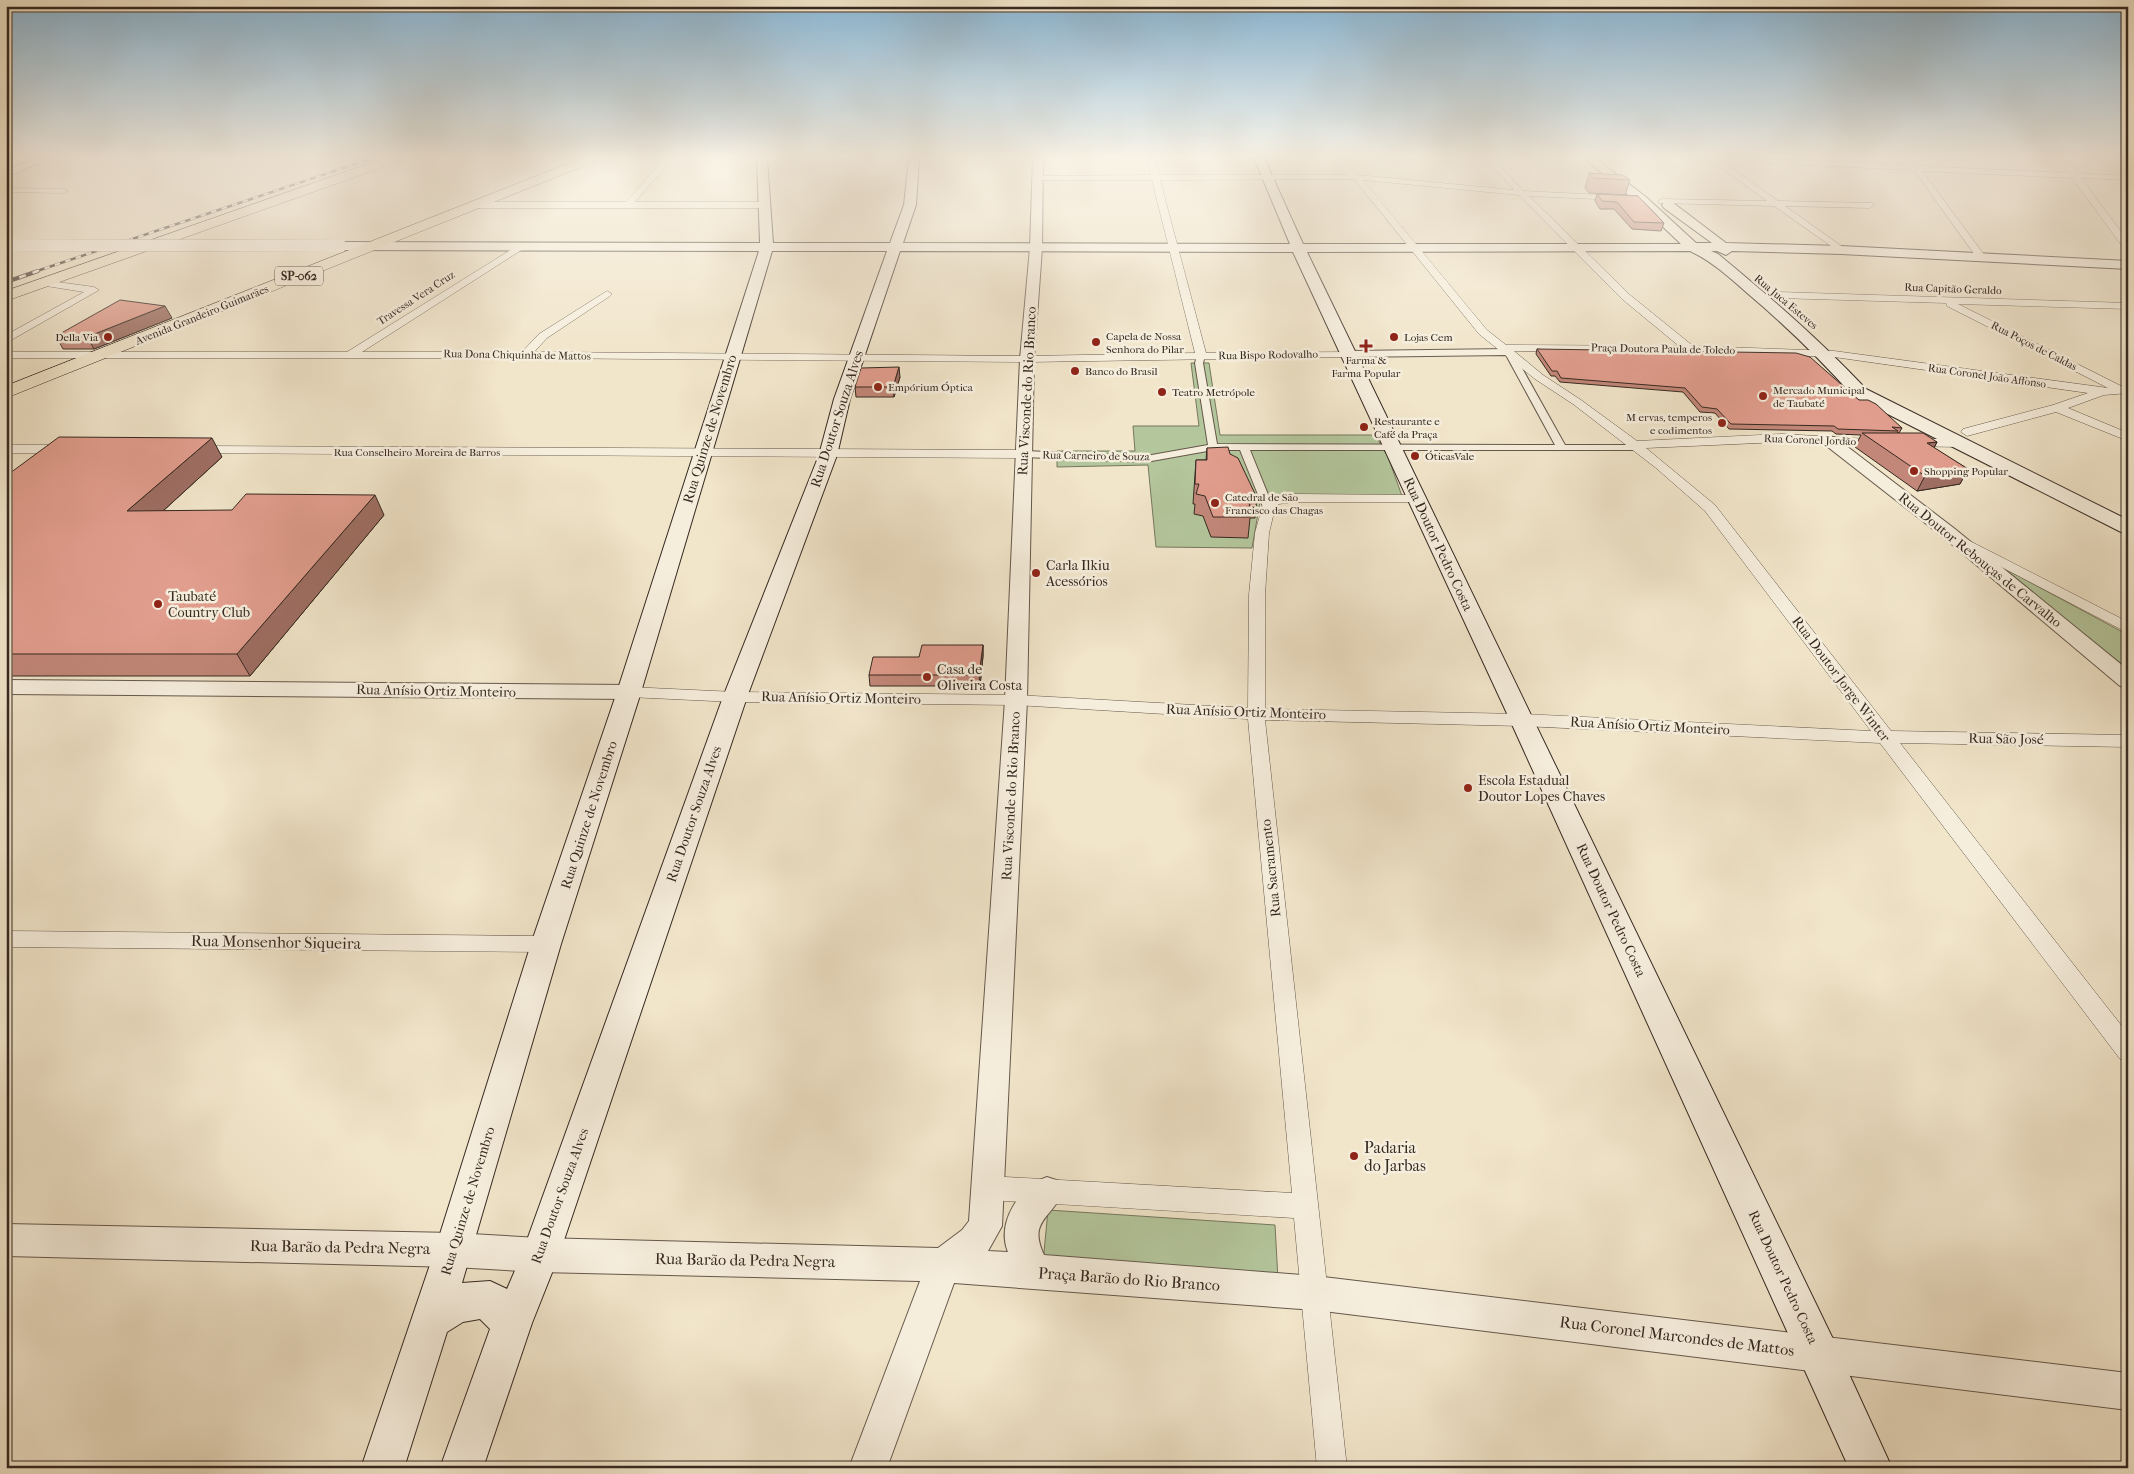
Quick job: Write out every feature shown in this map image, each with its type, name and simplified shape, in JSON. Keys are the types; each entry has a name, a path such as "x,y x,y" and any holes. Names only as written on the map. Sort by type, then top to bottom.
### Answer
{"main road":[{"path":"6,296 202,227"},
{"name":"Avenida Grandeiro Guimarães","path":"6,393 419,227"},
{"name":"Rua Quinze de Novembro","path":"382,1468 454,1250 546,944 629,692 767,248 767,227"},
{"name":"Rua Doutor Souza Alves","path":"461,1468 512,1323 540,1255 735,697 828,454 842,398 903,227"},
{"name":"Rua Doutor Pedro Costa","path":"1289,227 1819,1353 1871,1468"},
{"name":"Rua Juca Esteves","path":"1670,227 1693,248 1713,257 1767,302 1825,345 1847,355 1883,390 1962,438"},
{"name":"Rua Juca Esteves","path":"1698,227 1720,243 1720,247 1813,325"},
{"path":"6,245 1579,249 1720,247 1980,256 2128,265"},
{"path":"1825,345 1860,393 2091,492 2128,510"},
{"path":"1962,438 2066,498 2128,528"},
{"path":"2066,498 2091,492"},
{"path":"430,1319 454,1304 472,1299 490,1300 512,1323"}],"street":[{"name":"Rua Visconde do Rio Branco","path":"943,1265 974,1242 985,1226 1016,700 1027,359 1037,227"},
{"path":"1167,227 1201,356 1199,363 1213,447"},
{"name":"Rua Doutor Jorge Winter","path":"1397,227 1482,332 1674,475 1710,508 2128,1052"},
{"path":"1556,227 1626,297 1690,349"},
{"path":"1808,227 1841,250"},
{"path":"1959,227 1980,256"},
{"path":"2112,227 2128,248"},
{"name":"Travessa Vera Cruz","path":"351,354 520,247"},
{"path":"6,340 94,290 43,283"},
{"path":"525,355 543,336 607,294"},
{"name":"Rua Capitão Geraldo","path":"1778,295 2128,306"},
{"name":"Rua Poços de Caldas","path":"1946,301 2125,390"},
{"name":"Praça Doutora Paula de Toledo","path":"1506,350 1690,349 1825,345"},
{"path":"1506,350 1561,447"},
{"name":"Rua Bispo Rodovalho","path":"1027,359 1506,350"},
{"name":"Rua Dona Chiquinha de Mattos","path":"6,354 856,356 1027,359"},
{"name":"Rua Coronel João Affonso","path":"1847,355 1897,364 2103,392 2125,390"},
{"name":"Rua Coronel Jordão","path":"1393,447 1635,446 1782,438 1830,441 1962,438 2103,392"},
{"path":"2057,408 2128,437"},
{"name":"Rua Doutor Rebouças de Carvalho","path":"1830,441 1949,533 2128,681"},
{"name":"Rua Carneiro de Souza","path":"828,454 1024,454 1146,459 1213,447 1393,447"},
{"path":"1244,447 1268,507 1275,500 1287,498 1416,499"},
{"path":"6,449 76,449"},
{"name":"Rua Conselheiro Moreira de Barros","path":"186,450 828,454"},
{"name":"Rua Sacramento","path":"1268,507 1262,533 1257,595 1256,714 1304,1206 1315,1293 1332,1468"},
{"path":"1949,533 2128,628"},
{"name":"Rua Anísio Ortiz Monteiro","path":"6,687 629,692 735,697 1016,700 1256,714 1522,720 1885,737"},
{"name":"Rua São José","path":"1885,737 2128,741"},
{"name":"Rua Monsenhor Siqueira","path":"6,939 546,944"},
{"path":"988,1188 1304,1206"},
{"path":"1034,1271 1021,1243 1023,1219 1047,1192"},
{"name":"Rua Barão da Pedra Negra","path":"6,1240 454,1250 540,1255 943,1265"},
{"path":"868,1468 943,1265"},
{"name":"Praça Barão do Rio Branco","path":"943,1265 1315,1293"},
{"name":"Rua Coronel Marcondes de Mattos","path":"1315,1293 2128,1392"}],"green space":[{"path":"1191,363 1209,363 1220,435 1375,435 1388,457 1402,496 1340,496 1260,502 1252,548 1156,547 1148,465 1057,467 1057,451 1135,451 1133,426 1199,426"},
{"path":"1998,565 2128,635 2128,669"},
{"path":"1048,1210 1275,1225 1278,1279 1043,1263"}],"building":[{"path":"120,300 165,306 87,337 56,336"},
{"name":"Mercado Municipal de Taubaté","path":"1537,349 1796,353 1810,357 1859,400 1868,400 1876,404 1902,428 1892,427 1898,431 1838,429 1834,426 1731,424 1717,409 1702,407 1685,388 1561,378 1557,371 1552,371"},
{"path":"899,367 893,387 855,387 861,368"},
{"path":"1862,433 1923,433 1937,442 1927,443 1968,469 1925,476"},
{"name":"Taubaté Country Club","path":"59,437 212,438 127,511 232,510 246,494 375,495 237,654 6,654 6,476"},
{"path":"1228,447 1230,454 1238,458 1257,498 1249,498 1250,517 1213,517 1205,496 1196,494 1199,484 1195,484 1196,460 1207,460 1207,448"},
{"path":"922,645 983,645 979,675 869,675 873,657 919,657"}],"railway":[{"path":"34,272 168,227"},
{"path":"6,282 38,271"}],"place":[{"name":"Della Via","path":"108,337"},
{"name":"Lojas Cem","path":"1394,337"},
{"name":"Capela de Nossa Senhora do Pilar","path":"1096,342"},
{"name":"Farma & Farma Popular","path":"1366,346"},
{"name":"Banco do Brasil","path":"1075,371"},
{"name":"Empórium Óptica","path":"878,387"},
{"name":"Teatro Metrópole","path":"1162,392"},
{"name":"Mercado Municipal de Taubaté","path":"1763,396"},
{"name":"M ervas, temperos e codimentos","path":"1722,423"},
{"name":"Restaurante e Café da Praça","path":"1364,427"},
{"name":"ÓticasVale","path":"1415,456"},
{"name":"Shopping Popular","path":"1914,471"},
{"name":"Catedral de São Francisco das Chagas","path":"1215,503"},
{"name":"Carla Ilkiu Acessórios","path":"1036,573"},
{"name":"Taubaté Country Club","path":"158,604"},
{"name":"Casa de Oliveira Costa","path":"927,677"},
{"name":"Escola Estadual Doutor Lopes Chaves","path":"1468,788"},
{"name":"Padaria do Jarbas","path":"1354,1156"}]}
